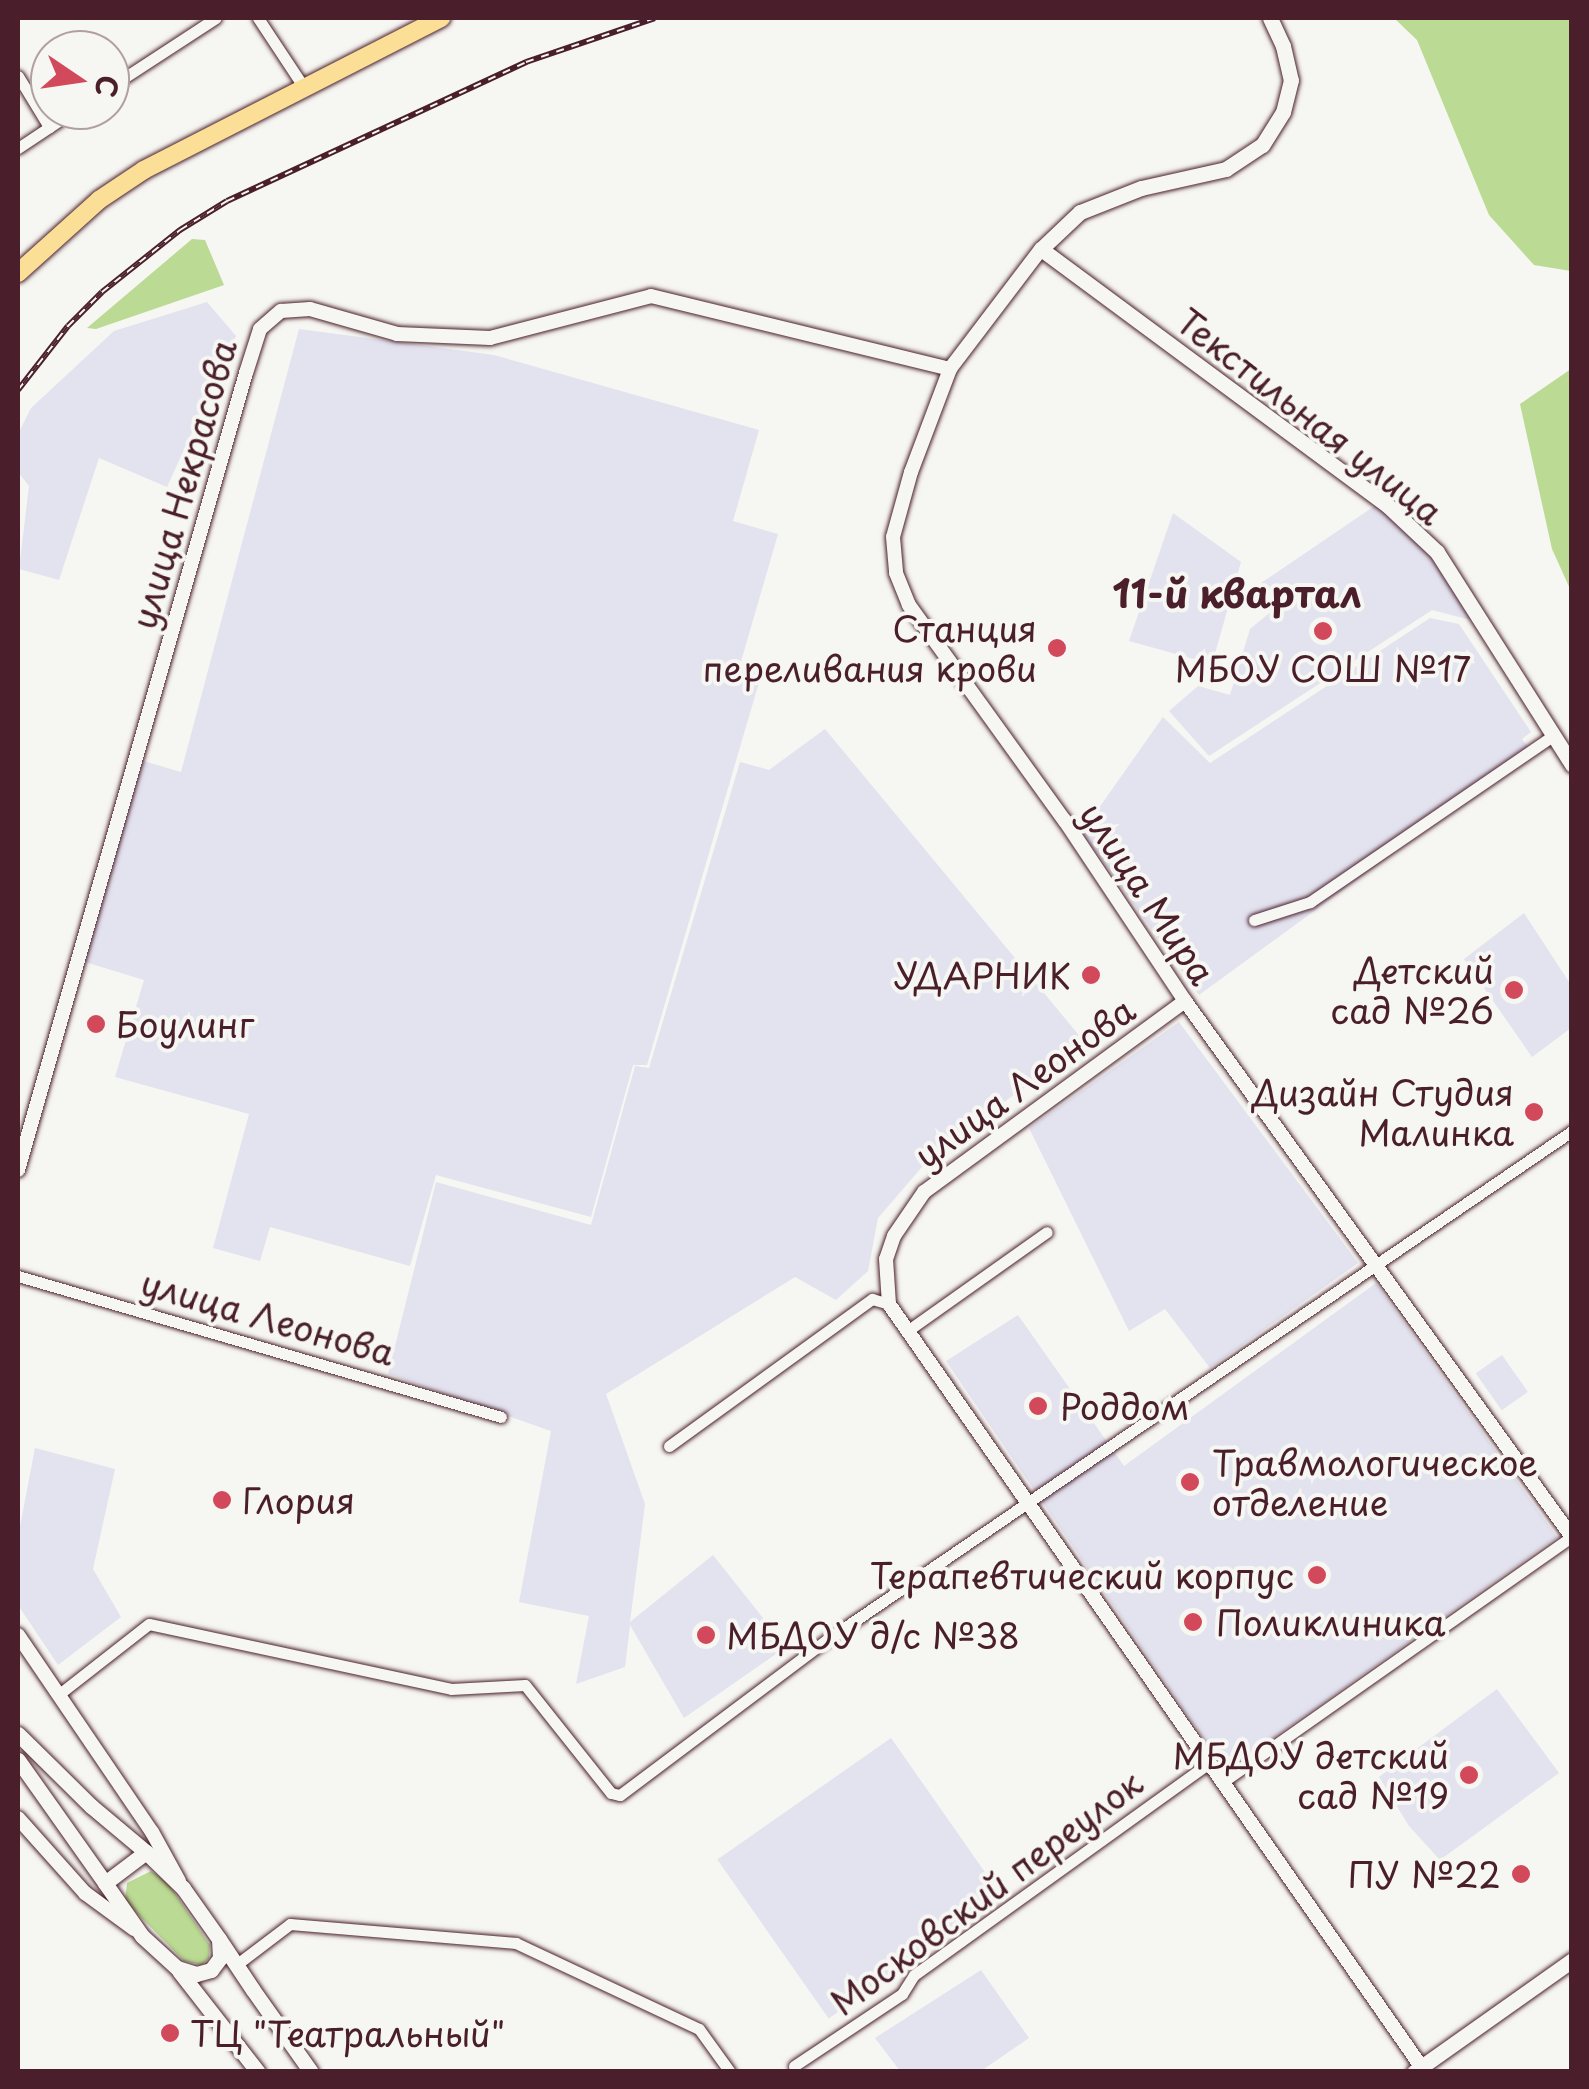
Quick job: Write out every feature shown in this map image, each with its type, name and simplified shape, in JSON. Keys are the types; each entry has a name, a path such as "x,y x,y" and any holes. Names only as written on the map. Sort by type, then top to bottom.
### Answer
{"main road":[{"path":"18,274 99,200 144,170 441,18"},
{"path":"1041,249 1080,212 1142,188 1226,169 1262,145 1283,112 1291,80 1284,46 1270,18"},
{"name":"Текстильная улица","path":"1041,249 1388,506 1437,552 1572,764"},
{"path":"18,1734 81,1797 183,1888 311,2072"},
{"path":"18,1760 142,1936 177,1968 258,2072"},
{"path":"105,1883 146,1852"},
{"path":"177,1968 196,1974 212,1970 220,1958 219,1939"},
{"path":"1420,2070 1572,1960"}],"street":[{"path":"130,74 216,18"},
{"path":"258,18 302,86"},
{"path":"18,148 45,130"},
{"name":"улица Мира","path":"1041,249 950,369 900,505 894,536 896,573 909,605 1065,821 1184,1001 1571,1537"},
{"name":"улица Некрасова","path":"18,1170 260,329 281,311 310,309 397,334 490,338 651,296 950,369"},
{"path":"1254,920 1310,902 1552,736"},
{"name":"улица Леонова","path":"889,1304 886,1259 894,1236 924,1192 1184,1001"},
{"path":"58,1695 149,1624 450,1688 526,1685 610,1792 620,1796 828,1638 1029,1506 1572,1131"},
{"path":"907,1331 1047,1232"},
{"name":"улица Леонова","path":"18,1276 502,1417"},
{"path":"670,1446 872,1298 889,1304 1224,1781 1420,2070"},
{"path":"1224,1781 1571,1537"},
{"path":"18,1636 152,1832 183,1888"},
{"name":"Московский переулок","path":"794,2066 902,1994 914,1975 1210,1762"},
{"path":"18,1818 86,1893 142,1936"},
{"path":"146,1852 152,1832"},
{"path":"86,1893 105,1883"},
{"path":"236,1965 290,1924 516,1943 699,2029 730,2072"}],"shaded area":[{"path":"207,302 236,336 167,487 99,458 59,580 19,569 29,486 18,472 18,434 31,408 114,331"},
{"path":"299,329 494,355 759,430 733,521 778,534 740,665 762,672 647,1065 633,1065 591,1217 436,1175 410,1266 270,1227 260,1261 213,1248 249,1114 115,1077 144,980 85,962 140,760 181,772"},
{"name":"МБОУ СОШ №17","path":"1376,505 1433,557 1471,620 1432,610 1209,756 1169,711 1198,686 1230,695 1250,629 1278,606 1261,583"},
{"path":"1173,513 1241,562 1212,664 1129,641"},
{"path":"1430,618 1459,624 1531,732 1522,739 1532,752 1199,995 1082,832 1163,717 1210,763"},
{"path":"825,729 1087,1045 941,1145 878,1218 868,1271 836,1300 795,1277 606,1394 645,1504 630,1622 713,1555 786,1647 684,1718 630,1625 625,1667 576,1684 589,1616 519,1602 551,1431 388,1374 436,1182 591,1225 635,1066 649,1068 740,762 769,770"},
{"path":"1524,913 1571,985 1571,1028 1532,1057 1464,959"},
{"path":"1179,1022 1358,1263 1210,1368 1165,1309 1129,1331 1029,1128"},
{"path":"1376,1283 1557,1537 1226,1771 946,1361 1018,1315 1124,1466"},
{"path":"1502,1355 1528,1392 1502,1410 1476,1373"},
{"path":"35,1448 115,1469 93,1569 121,1617 58,1665 18,1605 18,1537"},
{"name":"МБДОУ детский сад №19","path":"1497,1689 1559,1773 1440,1860 1409,1826 1379,1777"},
{"path":"891,1738 1002,1897 829,2019 717,1860"},
{"path":"981,1970 1029,2038 981,2071 900,2071 875,2038"}],"green space":[{"path":"1394,18 1571,18 1571,271 1534,265 1489,215 1417,40"},
{"path":"192,239 205,240 224,285 96,329 87,328"},
{"path":"1571,369 1571,591 1552,549 1520,404"},
{"path":"151,1871 168,1883 210,1945 209,1958 202,1965 184,1961 125,1901 127,1883"}],"railway":[{"path":"18,390 68,326 102,292 180,230 227,201 526,62 655,18"}],"place":[{"name":"МБОУ СОШ №17","path":"1323,631"},
{"name":"Станция переливания крови","path":"1057,648"},
{"name":"УДАРНИК","path":"1091,975"},
{"name":"Детский сад №26","path":"1514,990"},
{"name":"Боулинг","path":"96,1024"},
{"name":"Дизайн Студия Малинка","path":"1534,1112"},
{"name":"Роддом","path":"1038,1406"},
{"name":"Травмологическое отделение","path":"1190,1482"},
{"name":"Глория","path":"222,1500"},
{"name":"Терапевтический корпус","path":"1317,1575"},
{"name":"Поликлиника","path":"1193,1622"},
{"name":"МБДОУ д/с №38","path":"706,1635"},
{"name":"МБДОУ детский сад №19","path":"1469,1775"},
{"name":"ПУ №22","path":"1521,1874"},
{"name":"ТЦ \"Театральный\"","path":"170,2033"}],"district":[{"name":"11-й квартал","path":"1237,593"}]}
